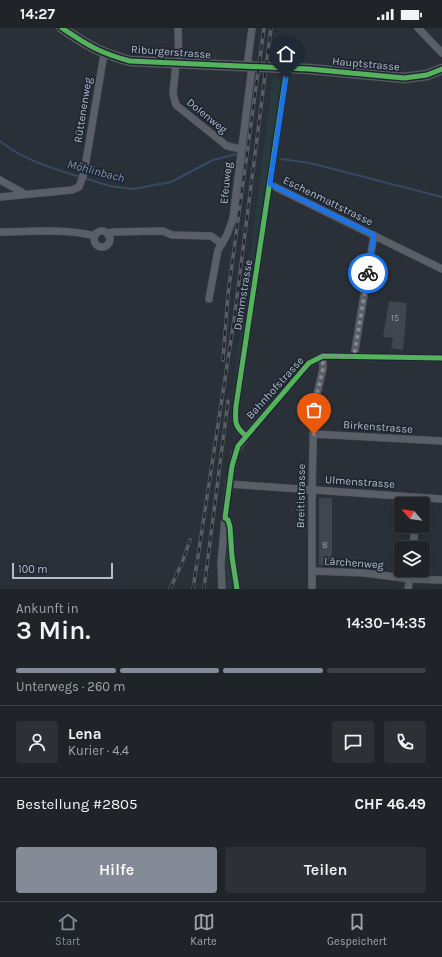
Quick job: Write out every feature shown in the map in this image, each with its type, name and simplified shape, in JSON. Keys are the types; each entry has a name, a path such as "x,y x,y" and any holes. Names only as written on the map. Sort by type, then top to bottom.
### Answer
{"street":[{"name":"Riburgerstrasse","path":"62,28 85,44 104,54 130,61 287,68"},
{"path":"177,64 178,28"},
{"name":"Efeuweg","path":"209,299 218,250 228,235 233,218 250,67 252,28"},
{"path":"418,28 442,53"},
{"name":"Rüttenenweg","path":"0,197 72,190 79,186 83,176 104,54"},
{"name":"Dolenweg","path":"177,64 173,94 176,105 227,146 241,149"},
{"name":"Hauptstrasse","path":"287,68 404,78 427,75 442,71"},
{"name":"Dammstrasse","path":"246,436 238,430 236,425 236,406 287,68"},
{"path":"0,180 25,194"},
{"name":"Eschenmattstrasse","path":"270,184 442,269"},
{"path":"0,232 52,231 85,233 95,236"},
{"path":"103,231 108,235 109,241 106,245 97,245 94,241 95,236 98,232 103,231"},
{"path":"108,235 112,232 163,231 172,235 211,236 222,244"},
{"path":"354,356 374,235"},
{"path":"323,356 442,358"},
{"name":"Bahnhofstrasse","path":"246,436 309,363 323,356"},
{"name":"Breitistrasse","path":"312,589 314,406 323,369 323,356"},
{"name":"Birkenstrasse","path":"314,434 442,442"},
{"path":"222,589 221,564 229,484 235,453 246,436"},
{"name":"Ulmenstrasse","path":"229,484 312,490 394,499"},
{"name":"Ulmenstrasse","path":"430,500 442,499"},
{"path":"225,518 228,520 230,527 232,558 237,589"},
{"name":"Lärchenweg","path":"312,571 365,573 410,579 442,580"},
{"path":"408,589 410,579"}],"green space":[{"path":"273,75 280,84 279,104 242,350 230,413"},
{"path":"228,542 233,589 227,589 226,556"}],"building":[{"path":"389,301 407,303 403,350 391,348 393,338 383,337"},
{"path":"319,498 332,498 332,566 319,565"}],"waterway":[{"name":"Möhlinbach","path":"0,141 9,148 28,158 48,167 80,177"},
{"name":"Möhlinbach","path":"84,178 110,186 133,189 171,182 213,160 237,154"},
{"name":"Möhlinbach","path":"281,159 310,163 442,197"}],"railway":[{"path":"223,360 228,294 264,28"},
{"path":"193,589 234,320 271,28"},
{"path":"204,589 228,401"},
{"path":"170,589 182,563 190,540"}],"cycle path":[{"path":"62,28 94,48 130,61 309,69 404,78 427,75 442,69"},
{"path":"246,436 237,426 235,416 236,406 287,68"},
{"path":"237,589 232,557 230,527 228,520 225,518 232,466 238,446 309,363 323,356 442,358"}],"way so far":[{"path":"314,434 314,406 323,369 323,356 354,356 368,273"}],"route":[{"path":"286,78 270,184 374,235 368,273"}]}
